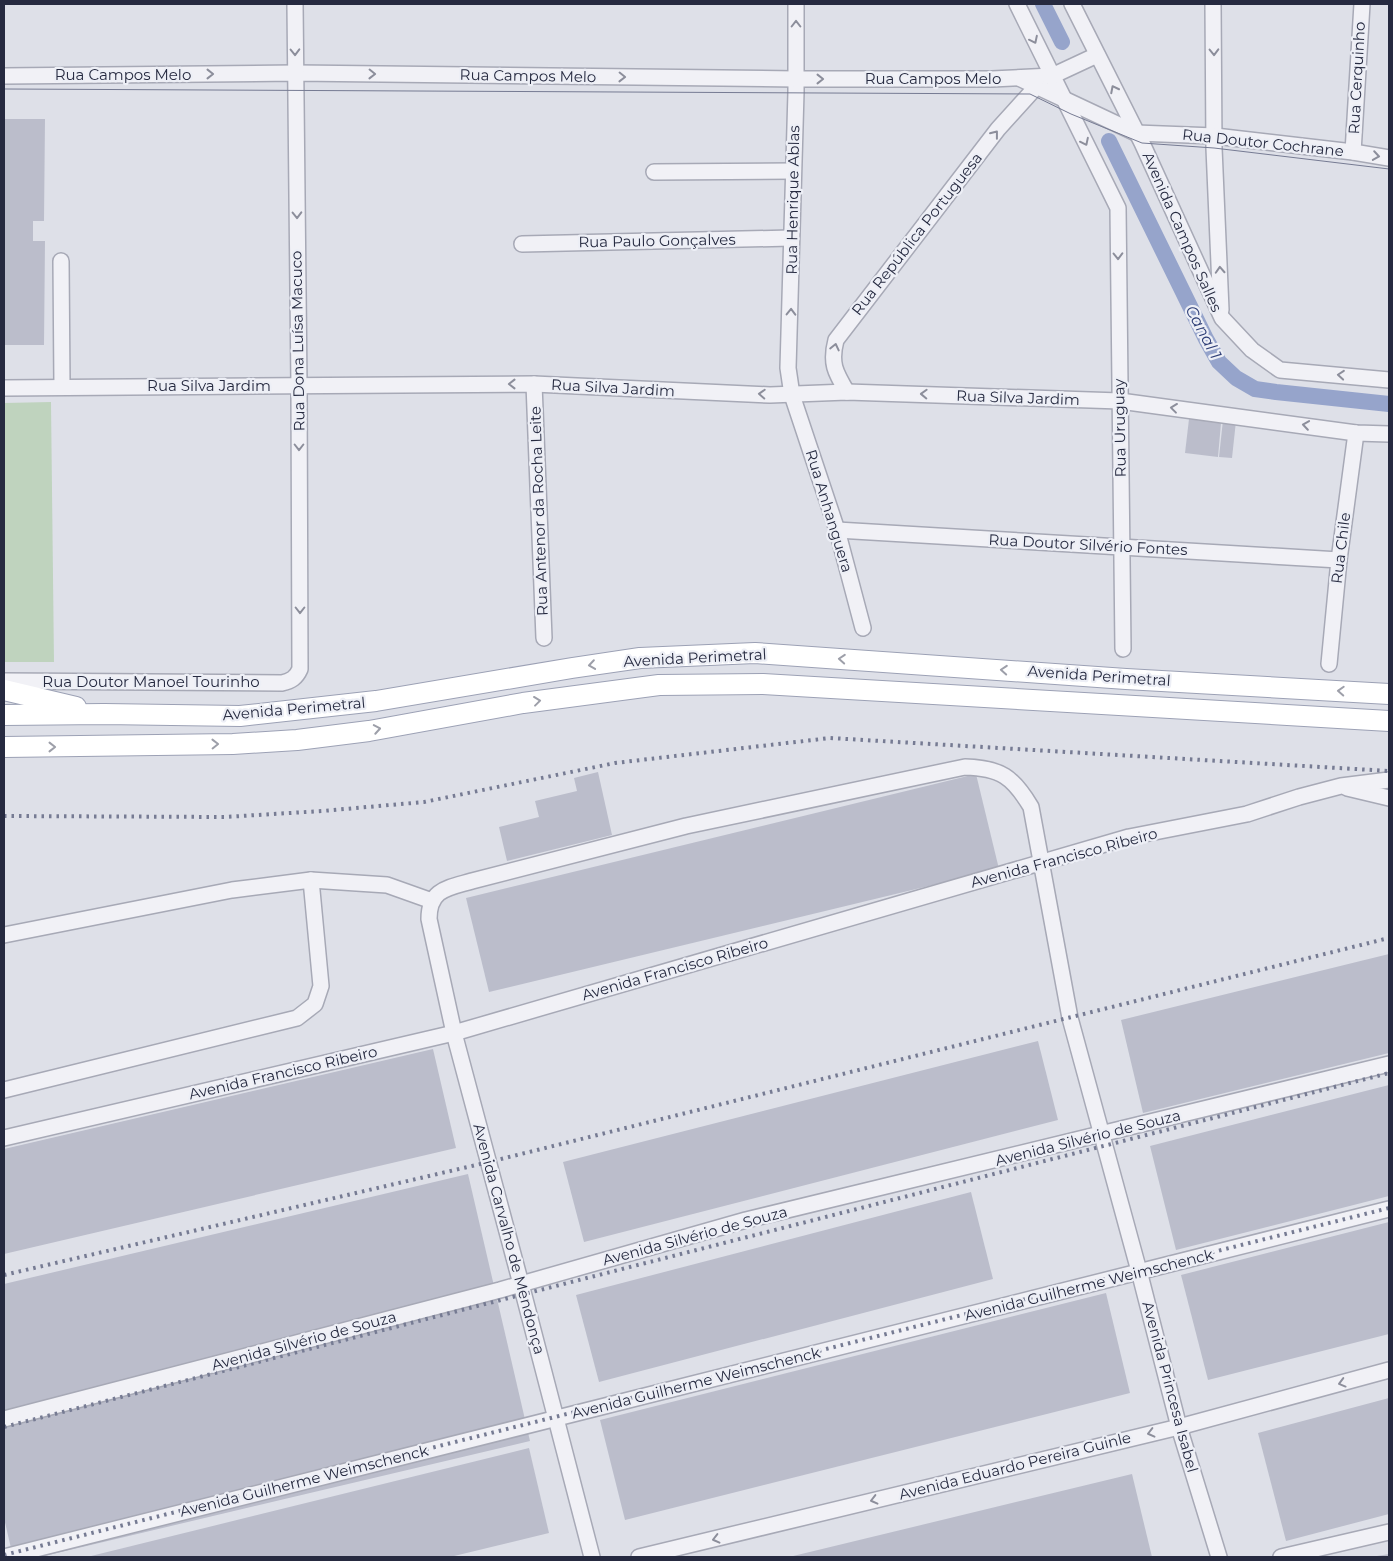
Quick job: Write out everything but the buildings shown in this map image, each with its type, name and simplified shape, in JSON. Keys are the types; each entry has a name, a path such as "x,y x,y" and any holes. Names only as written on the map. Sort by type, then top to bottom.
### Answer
{"main road":[{"name":"Avenida Perimetral","path":"4,715 240,716 376,701 640,658 755,653 1116,678 1389,694"},
{"name":"Avenida Perimetral","path":"4,747 233,744 297,740 368,731 523,703 658,685 763,684 1389,721"},
{"path":"4,690 104,714"}],"street":[{"name":"Rua Dona Luísa Macuco","path":"295,4 301,661 296,677"},
{"name":"Rua Henrique Ablas","path":"792,395 788,368 796,79 796,4"},
{"path":"1016,4 1064,99"},
{"name":"Avenida Campos Salles","path":"1072,4 1136,132 1222,318 1252,350 1280,370 1389,380"},
{"path":"1213,4 1215,136 1222,318"},
{"name":"Rua Cerquinho","path":"1353,152 1362,4"},
{"path":"1052,76 1097,55"},
{"name":"Rua Campos Melo","path":"4,76 296,73 796,79 1018,78 1052,76"},
{"path":"1018,78 1136,132"},
{"name":"Rua República Portuguesa","path":"848,392 835,372 833,360 836,340 998,129 1036,87"},
{"name":"Rua Uruguay","path":"1064,99 1118,208 1123,649"},
{"name":"Rua Doutor Cochrane","path":"1136,132 1215,136 1389,158"},
{"path":"654,172 793,171"},
{"name":"Rua Paulo Gonçalves","path":"522,244 791,238"},
{"path":"61,261 62,387"},
{"name":"Rua Silva Jardim","path":"4,388 534,384 792,395 848,392 1120,401 1356,432 1389,434"},
{"name":"Rua Antenor da Rocha Leite","path":"534,384 544,638"},
{"name":"Rua Anhanguera","path":"792,395 837,530 863,628"},
{"name":"Rua Chile","path":"1329,664 1339,560 1356,432"},
{"name":"Rua Doutor Silvério Fontes","path":"837,530 1339,560"},
{"name":"Rua Doutor Manoel Tourinho","path":"4,681 282,683 296,677"},
{"name":"Avenida Princesa Isabel","path":"432,901 437,894 448,888 686,826 965,766 985,767 1005,775 1022,791 1031,807 1070,1018 1140,1272 1179,1427 1219,1557"},
{"name":"Avenida Francisco Ribeiro","path":"4,1138 454,1033 1129,837 1247,814 1341,786 1389,780"},
{"path":"1341,786 1362,793 1389,798"},
{"path":"4,935 232,890 311,880 387,886 432,901"},
{"path":"4,1090 297,1018 315,1004 321,986 311,880"},
{"name":"Avenida Carvalho de Mendonça","path":"432,901 429,919 454,1033 592,1557"},
{"name":"Avenida Silvério de Souza","path":"4,1419 521,1284 746,1220 1389,1064"},
{"name":"Avenida Guilherme Weimschenck","path":"4,1557 1389,1209"},
{"name":"Avenida Eduardo Pereira Guinle","path":"640,1557 1179,1427 1389,1370"},
{"path":"1282,1557 1389,1532"}],"green space":[{"path":"51,402 54,662 4,662 4,403"}],"waterway":[{"name":"Canal 1","path":"1043,4 1062,42"},
{"name":"Canal 1","path":"1109,141 1206,339 1219,362 1236,378 1255,389 1389,404"}],"tram line":[{"path":"4,89 1030,94 1071,114 1142,143 1214,148 1389,169"}],"railway":[{"path":"4,816 225,817 424,802 615,763 830,738 1389,771"},
{"path":"4,1275 489,1162 1389,938"},
{"path":"4,1427 1389,1073"},
{"path":"4,1555 1389,1208"}]}
